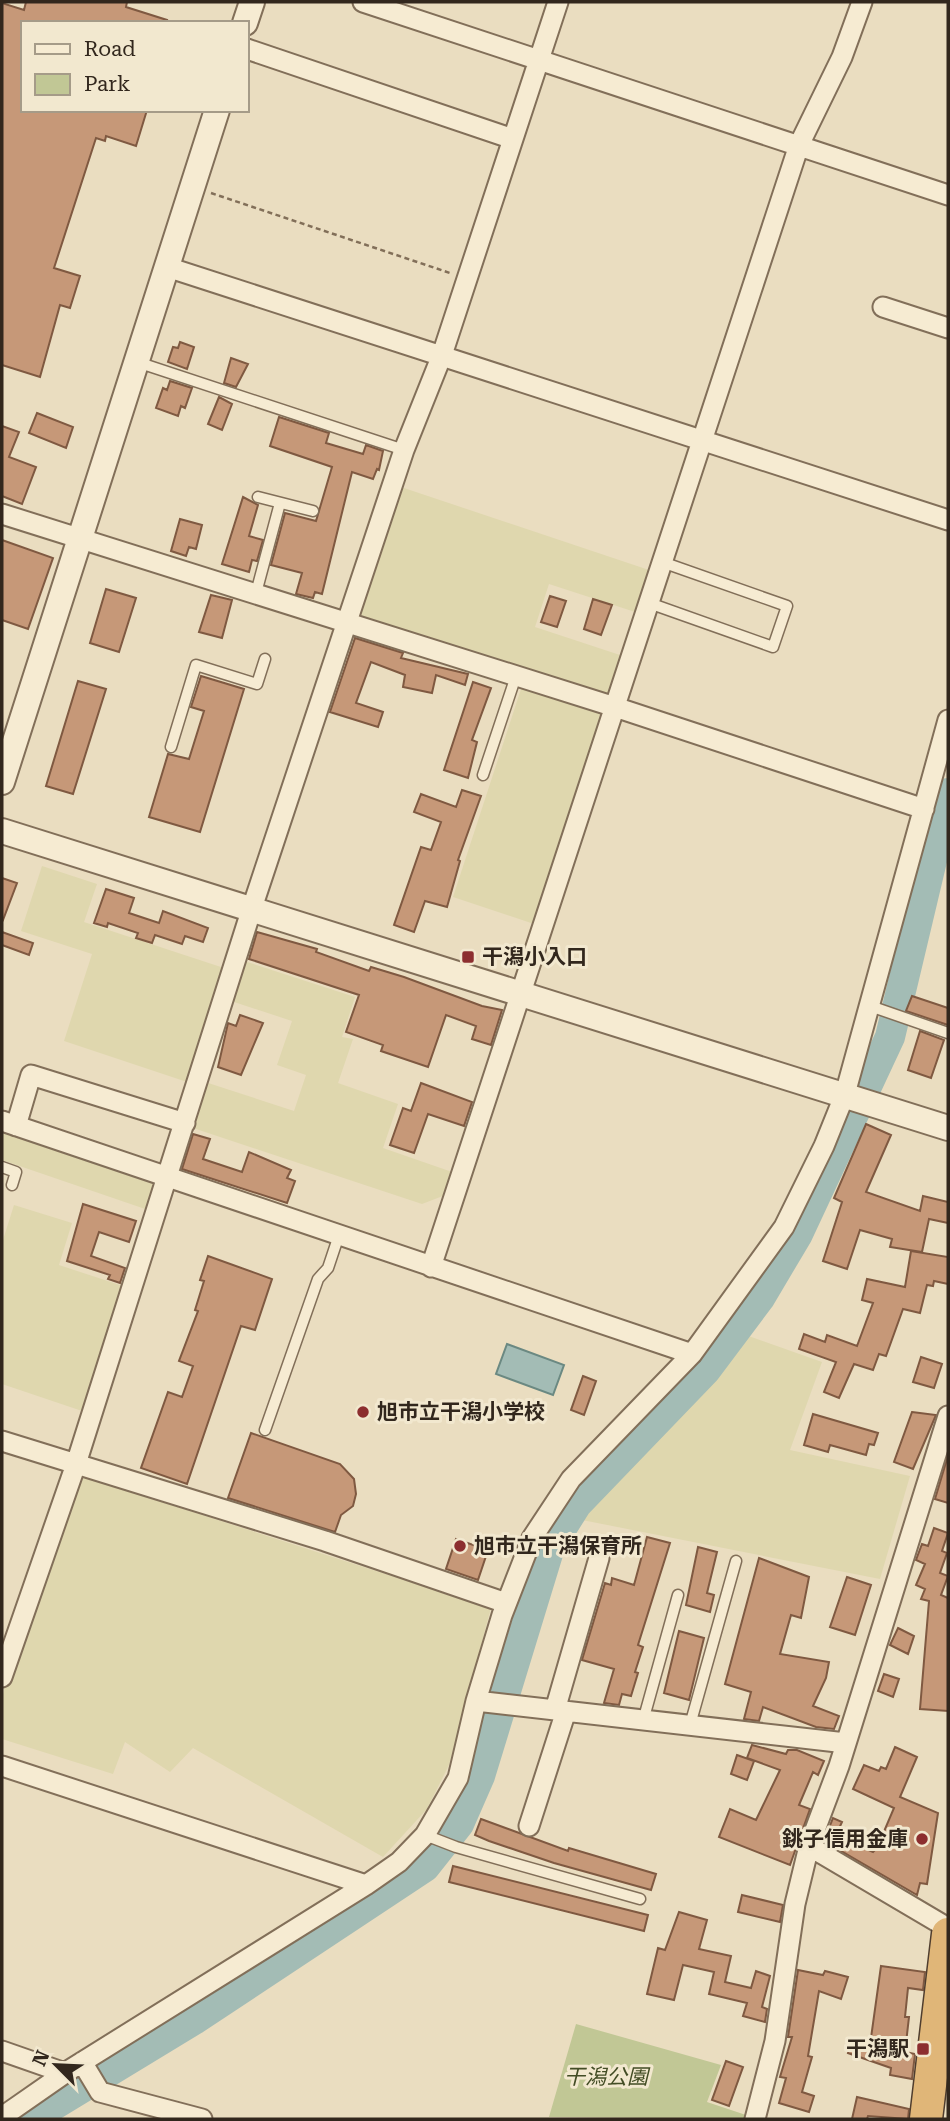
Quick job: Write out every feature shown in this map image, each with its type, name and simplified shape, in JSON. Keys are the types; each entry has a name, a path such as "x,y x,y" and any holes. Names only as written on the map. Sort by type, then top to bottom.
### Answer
{"highway":[{"path":"926,2119 948,1934"}],"street":[{"path":"246,21 251,2"},
{"path":"363,2 948,195"},
{"path":"2,1677 6,1647 76,1464 252,908 404,450 442,355 558,2"},
{"path":"431,1267 799,145 842,57 862,2"},
{"path":"248,50 513,139"},
{"path":"2,782 216,112"},
{"path":"167,267 948,520"},
{"path":"883,307 948,328"},
{"path":"2,514 615,707 924,809"},
{"path":"2,2051 65,2073 89,2073 366,1885 430,1837 458,1778 482,1701 506,1603 532,1538 571,1479 692,1354 784,1227 824,1146 845,1094 948,720"},
{"path":"2,831 948,1128"},
{"path":"185,1123 31,1075 9,1124 692,1354"},
{"path":"755,2119 775,2041 795,1904 809,1846 846,1744 948,1416"},
{"path":"2,1441 325,1541 506,1603"},
{"path":"529,1826 599,1559"},
{"path":"482,1701 846,1744"},
{"path":"2,1766 366,1885"},
{"path":"809,1846 948,1928"},
{"path":"2,2117 65,2073"},
{"path":"89,2073 100,2092 202,2119"}],"lane":[{"path":"136,362 404,450"},
{"path":"258,497 313,511"},
{"path":"256,593 281,503"},
{"path":"649,603 773,647 788,606 662,562"},
{"path":"171,747 196,665 257,684 264,659"},
{"path":"483,775 516,676"},
{"path":"870,1006 948,1033"},
{"path":"2,1167 16,1172 12,1185"},
{"path":"265,1430 318,1279 328,1268 339,1235"},
{"path":"690,1726 736,1561"},
{"path":"643,1721 678,1595"},
{"path":"430,1837 456,1847 640,1899"}],"path":[{"path":"192,187 467,279"}],"shaded area":[{"path":"398,486 649,570 635,612 549,584 535,627 620,655 606,700 354,616"},
{"path":"522,686 603,712 534,924 453,897"},
{"path":"42,866 97,884 84,922 227,969 190,1083 64,1041 92,954 21,931"},
{"path":"241,960 355,997 342,1037 353,1039 338,1083 398,1104 383,1148 455,1173 448,1194 422,1204 187,1126 202,1081 294,1111 306,1075 277,1065 292,1021 228,1000"},
{"path":"2,1129 160,1182 151,1211 2,1160"},
{"path":"14,1205 72,1223 59,1265 126,1287 85,1412 2,1384 2,1243"},
{"path":"743,1334 822,1362 790,1450 910,1476 880,1579 577,1519 598,1492 668,1423"},
{"path":"78,1475 491,1608 449,1765 427,1809 383,1857 193,1748 170,1772 125,1742 113,1774 2,1739 2,1698 10,1667"}],"green space":[{"name":"干潟公園","path":"576,2024 721,2065 707,2102 749,2116 748,2119 549,2117"}],"water":[{"path":"507,1344 564,1365 553,1395 496,1374"}],"building":[{"path":"26,2 127,2 126,7 167,20 21,21 21,112 146,112 136,146 106,136 105,141 96,138 54,268 80,276 70,308 60,305 40,377 2,365 2,3 24,10"},
{"path":"180,342 194,347 187,369 168,362 173,347 178,348"},
{"path":"231,358 248,364 236,387 224,383"},
{"path":"170,381 192,388 185,408 181,406 178,416 156,408 163,388 167,390"},
{"path":"219,397 232,404 222,430 208,424"},
{"path":"37,413 73,427 66,448 29,433"},
{"path":"279,417 329,433 326,443 363,454 366,445 383,451 379,470 377,469 373,479 352,472 322,594 315,592 313,598 296,594 302,573 271,565 285,513 316,521 332,467 270,446"},
{"path":"2,426 19,432 9,457 36,467 22,504 2,496"},
{"path":"243,497 258,505 249,536 263,540 257,561 252,560 249,572 222,564"},
{"path":"180,519 202,525 196,549 189,547 186,556 171,551"},
{"path":"2,540 53,558 28,629 2,620"},
{"path":"106,589 136,598 119,652 90,643"},
{"path":"211,595 232,600 222,638 199,632"},
{"path":"550,596 566,601 557,627 541,622"},
{"path":"593,599 612,605 601,635 584,629"},
{"path":"355,638 403,653 401,658 468,674 465,685 436,675 432,693 403,687 405,675 371,662 356,703 383,712 378,727 330,712"},
{"path":"201,676 244,689 200,832 149,817 168,754 189,759 204,711 191,707"},
{"path":"78,681 106,689 73,794 46,786"},
{"path":"473,682 491,688 472,740 477,742 468,778 444,770"},
{"path":"462,790 481,796 458,860 460,861 447,907 425,901 414,932 394,925 421,847 431,850 441,822 414,812 421,794 456,807"},
{"path":"2,878 17,883 3,920 2,919"},
{"path":"106,889 134,898 129,913 159,923 163,911 208,928 203,942 185,936 182,944 155,935 152,943 136,938 138,933 108,923 107,927 94,923"},
{"path":"2,932 33,943 29,955 2,945"},
{"path":"257,932 317,949 316,952 369,971 371,967 482,1006 502,1010 491,1045 472,1039 476,1026 446,1015 428,1067 381,1051 383,1045 346,1032 359,995 249,959"},
{"path":"912,996 948,1008 948,1025 906,1011"},
{"path":"240,1015 263,1023 241,1075 218,1067 228,1023 236,1026"},
{"path":"920,1031 944,1040 931,1078 908,1070"},
{"path":"421,1083 472,1102 464,1126 428,1114 414,1153 390,1145 403,1108 411,1111"},
{"path":"866,1124 891,1135 866,1192 920,1211 923,1196 948,1202 948,1223 929,1219 922,1252 890,1247 892,1239 860,1230 847,1269 823,1261 842,1202 834,1198"},
{"path":"193,1134 210,1139 203,1159 242,1172 249,1152 291,1170 287,1178 295,1181 287,1203 182,1169"},
{"path":"83,1204 136,1221 129,1242 99,1232 91,1256 125,1268 120,1283 108,1279 110,1275 67,1261"},
{"path":"911,1251 948,1257 948,1284 934,1281 933,1286 927,1285 920,1313 903,1309 886,1356 879,1354 873,1370 854,1364 839,1398 824,1392 836,1362 799,1349 804,1334 825,1342 827,1335 857,1346 873,1303 862,1300 867,1279 905,1287"},
{"path":"208,1256 272,1279 255,1330 241,1326 187,1484 141,1468 168,1392 182,1397 193,1366 179,1361 198,1311 195,1310 204,1281 200,1280"},
{"path":"921,1357 942,1364 934,1388 913,1382"},
{"path":"583,1376 596,1381 584,1415 571,1410"},
{"path":"912,1412 936,1415 913,1469 894,1462"},
{"path":"813,1414 878,1433 874,1445 869,1444 866,1455 830,1445 828,1452 804,1445"},
{"path":"251,1433 340,1464 354,1479 356,1494 353,1506 341,1515 335,1532 228,1498"},
{"path":"948,1459 948,1503 935,1499"},
{"path":"934,1528 948,1533 942,1551 947,1553 940,1573 948,1576 941,1595 948,1598 948,1711 920,1709 929,1601 921,1599 925,1589 916,1585 925,1564 916,1560 922,1544 928,1546"},
{"path":"647,1537 670,1543 638,1645 643,1647 635,1672 638,1673 631,1696 622,1694 619,1705 604,1703 614,1669 582,1660 605,1583 611,1585 612,1578 634,1585"},
{"path":"456,1539 488,1550 478,1580 446,1569"},
{"path":"698,1547 717,1552 707,1593 714,1595 710,1612 686,1605"},
{"path":"759,1558 809,1577 801,1618 791,1615 780,1654 829,1662 826,1678 813,1706 839,1716 834,1729 816,1727 763,1707 759,1721 744,1719 751,1692 725,1684"},
{"path":"847,1577 871,1585 855,1635 830,1627"},
{"path":"898,1628 914,1636 908,1654 890,1645"},
{"path":"679,1631 704,1638 689,1700 664,1693"},
{"path":"884,1674 899,1679 893,1697 878,1691"},
{"path":"752,1745 786,1754 788,1750 797,1750 824,1761 818,1775 813,1772 799,1805 810,1809 790,1865 719,1837 730,1809 756,1820 780,1770 747,1758"},
{"path":"895,1747 917,1757 900,1797 938,1813 927,1884 920,1883 917,1895 824,1841 833,1818 842,1822 836,1835 873,1852 877,1848 894,1808 853,1789 864,1765 879,1771 881,1767 886,1769"},
{"path":"737,1755 754,1761 747,1780 731,1774"},
{"path":"481,1819 568,1851 569,1848 656,1874 651,1890 554,1863 489,1841 475,1835"},
{"path":"453,1866 648,1915 644,1931 449,1882"},
{"path":"742,1895 783,1905 780,1922 738,1912"},
{"path":"679,1912 707,1920 699,1949 731,1956 725,1982 751,1988 756,1971 770,1976 762,2007 767,2009 765,2022 743,2016 747,2003 709,1994 714,1972 683,1965 674,2000 647,1994 658,1948 665,1950"},
{"path":"881,1966 925,1972 923,1990 908,1988 905,2017 909,2017 905,2052 915,2054 912,2079 890,2075 891,2068 848,2053 852,2040 870,2045"},
{"path":"798,1970 823,1975 825,1971 848,1977 841,1999 819,1991 808,2056 812,2057 802,2092 814,2096 809,2112 779,2103 786,2078 780,2077 792,2037 788,2037"},
{"path":"726,2061 743,2067 729,2106 712,2100"},
{"path":"857,2097 909,2109 908,2119 868,2116 867,2119 852,2119"}],"waterway":[{"path":"31,2119 194,2020 425,1867 459,1824 480,1776 550,1547 577,1504 706,1370 760,1298 798,1234 890,1037 948,793"}],"place":[{"name":"干潟小入口","path":"468,957"},
{"name":"旭市立干潟小学校","path":"363,1412"},
{"name":"旭市立干潟保育所","path":"460,1546"},
{"name":"銚子信用金庫","path":"922,1839"},
{"name":"干潟駅","path":"923,2049"}]}
